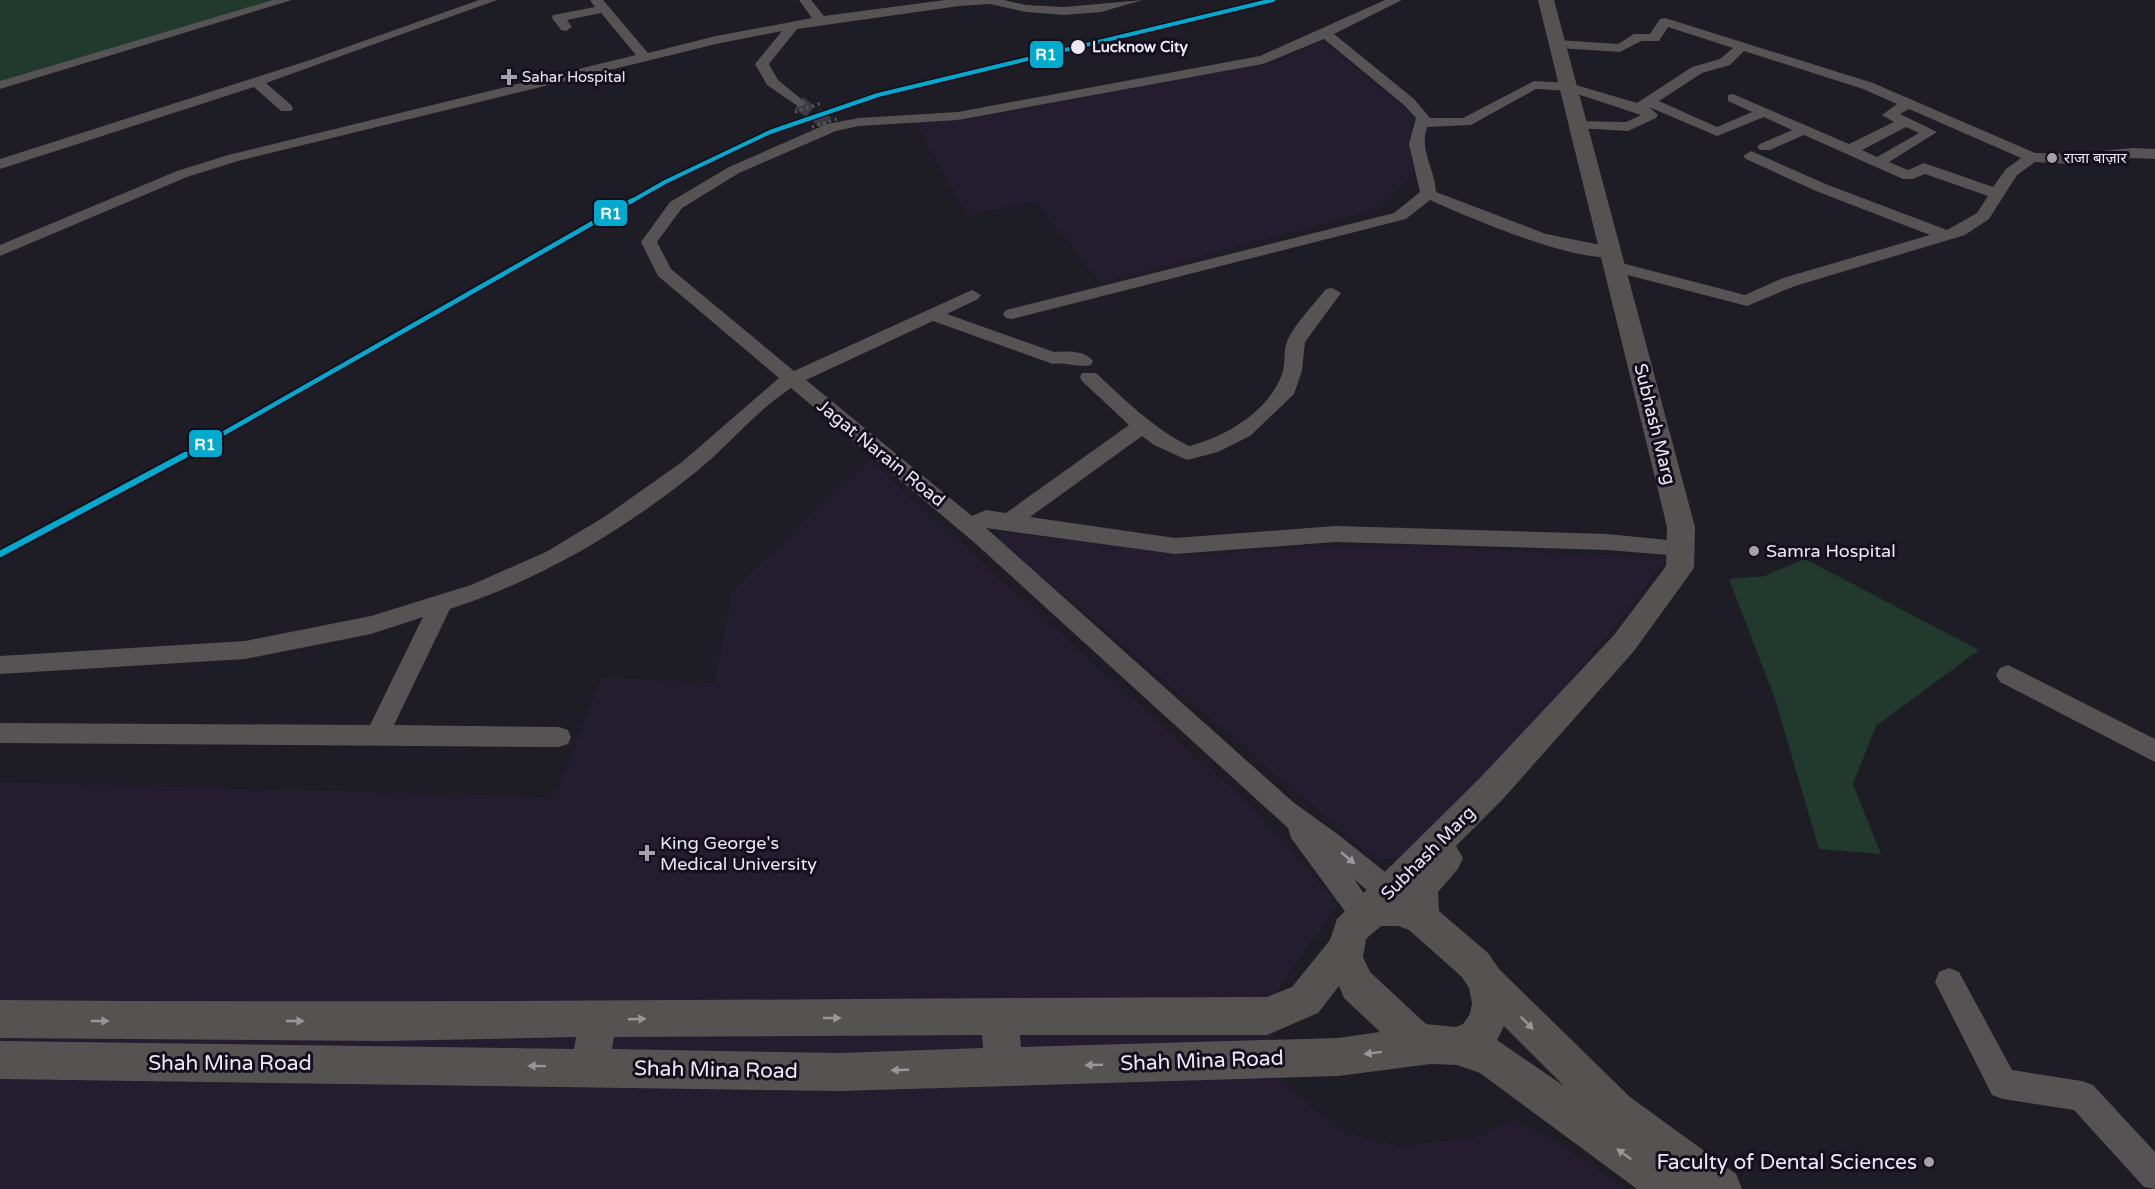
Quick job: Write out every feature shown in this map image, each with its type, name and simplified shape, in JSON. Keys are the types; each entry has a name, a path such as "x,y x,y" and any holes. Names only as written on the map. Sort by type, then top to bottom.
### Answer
{"main road":[{"name":"Subhash Marg","path":"1377,904 1491,789 1624,643 1680,567 1681,527 1546,0"},
{"name":"Subhash Marg","path":"1421,918 1421,887 1480,817 1491,789"},
{"path":"1671,1189 1491,1057 1413,1038 1362,991 1348,969 1345,950 1350,931 1377,904 1380,910 1398,910 1421,918 1475,965 1486,982 1616,1111 1721,1189"},
{"path":"0,1019 385,1022 668,1017 1267,1016 1305,1000 1345,950"},
{"path":"1444,1046 1476,1037 1487,1023 1491,1003 1486,982"},
{"path":"1001,1018 1002,1067"},
{"path":"14,1061 51,1020"},
{"path":"589,1067 598,1020"},
{"path":"368,1064 385,1022"},
{"name":"Shah Mina Road","path":"14,1061 840,1072 1338,1057 1444,1046"}],"street":[{"path":"0,85 286,0"},
{"path":"0,164 257,82 491,0"},
{"path":"805,0 821,21"},
{"path":"2,246 182,174 233,158 644,56 792,25 938,2 992,0 1008,6 1044,10 1086,10 1137,0"},
{"path":"1012,314 1400,216 1428,194 1429,183 1414,154 1423,118 1409,102 1324,32 1360,14 1396,0"},
{"path":"566,27 558,18 600,4 644,56"},
{"path":"1558,44 1620,48 1639,37 1654,38 1665,22 1868,86 2032,157 2069,159 2133,153 2155,154"},
{"path":"792,25 791,29 773,46 762,64 772,82 799,103"},
{"name":"Jagat Narain Road","path":"1324,32 1282,54 1251,62 958,116 830,126 734,170 676,205 649,242 664,272 970,526 1284,810 1331,844 1377,904"},
{"path":"1645,105 1697,70 1725,62 1741,47"},
{"path":"257,82 286,108"},
{"path":"1421,123 1466,122 1534,85 1569,87 1645,105 1717,132 1764,112"},
{"path":"1733,98 1908,176 1924,168 1997,194"},
{"path":"1877,163 1930,132 1889,115 1909,104"},
{"path":"1578,124 1628,127 1650,118 1651,115 1645,105"},
{"path":"1850,150 1906,122"},
{"path":"1803,130 1758,152 1822,188 1947,236"},
{"path":"1428,194 1494,222 1747,301 1789,282 1959,232 1983,216 2011,172 2032,157"},
{"path":"930,314 1053,358 1069,356 1087,369 1142,426 1161,440 1187,453 1211,447 1243,431 1284,394 1293,371 1296,342 1332,293"},
{"path":"0,665 245,650 372,626 479,591 554,558 612,522 689,467 777,388 791,379 860,350 972,295"},
{"path":"1010,521 1142,426"},
{"path":"970,526 986,518 1176,546 1335,534 1606,542 1680,548"},
{"path":"377,736 441,603"},
{"path":"2007,675 2155,751"},
{"path":"0,733 559,737"},
{"path":"1949,982 2003,1084 2082,1096 2155,1176"}],"shaded area":[{"path":"1322,40 1414,115 1410,152 1414,170 1405,181 1374,211 1100,283 1036,202 966,215 915,122 961,120 1277,62"},
{"name":"King George's Medical University","path":"869,459 1249,804 1339,903 1276,992 1274,1075 1342,1131 1399,1146 1474,1137 1513,1121 1570,1150 1627,1189 0,1189 0,782 555,797 601,677 714,683 732,592"},
{"path":"999,531 1187,555 1325,546 1412,546 1668,558 1521,744 1407,856 1390,860 1372,857 1007,547 999,539"}],"green space":[{"path":"0,0 275,0 0,81"},
{"path":"1805,559 1979,650 1876,726 1853,784 1881,854 1819,849 1775,699 1729,579 1764,576"}],"tunnel":[{"path":"799,103 829,125"}],"railway":[{"path":"630,202 665,182 770,132 878,95 1273,0"},
{"path":"795,112 822,103"},
{"path":"812,127 840,118"},
{"path":"182,457 633,200"},
{"path":"0,554 185,455"}],"transit line":[{"name":"R1","path":"0,554 191,452 665,182 770,132 878,95 1273,0"}],"place":[{"name":"Lucknow City","path":"1078,47"},
{"name":"Sahar Hospital","path":"509,77"},
{"name":"राजा बाज़ार","path":"2052,158"},
{"name":"Samra Hospital","path":"1754,551"},
{"name":"King George's Medical University","path":"647,853"},
{"name":"Faculty of Dental Sciences","path":"1929,1162"}]}
